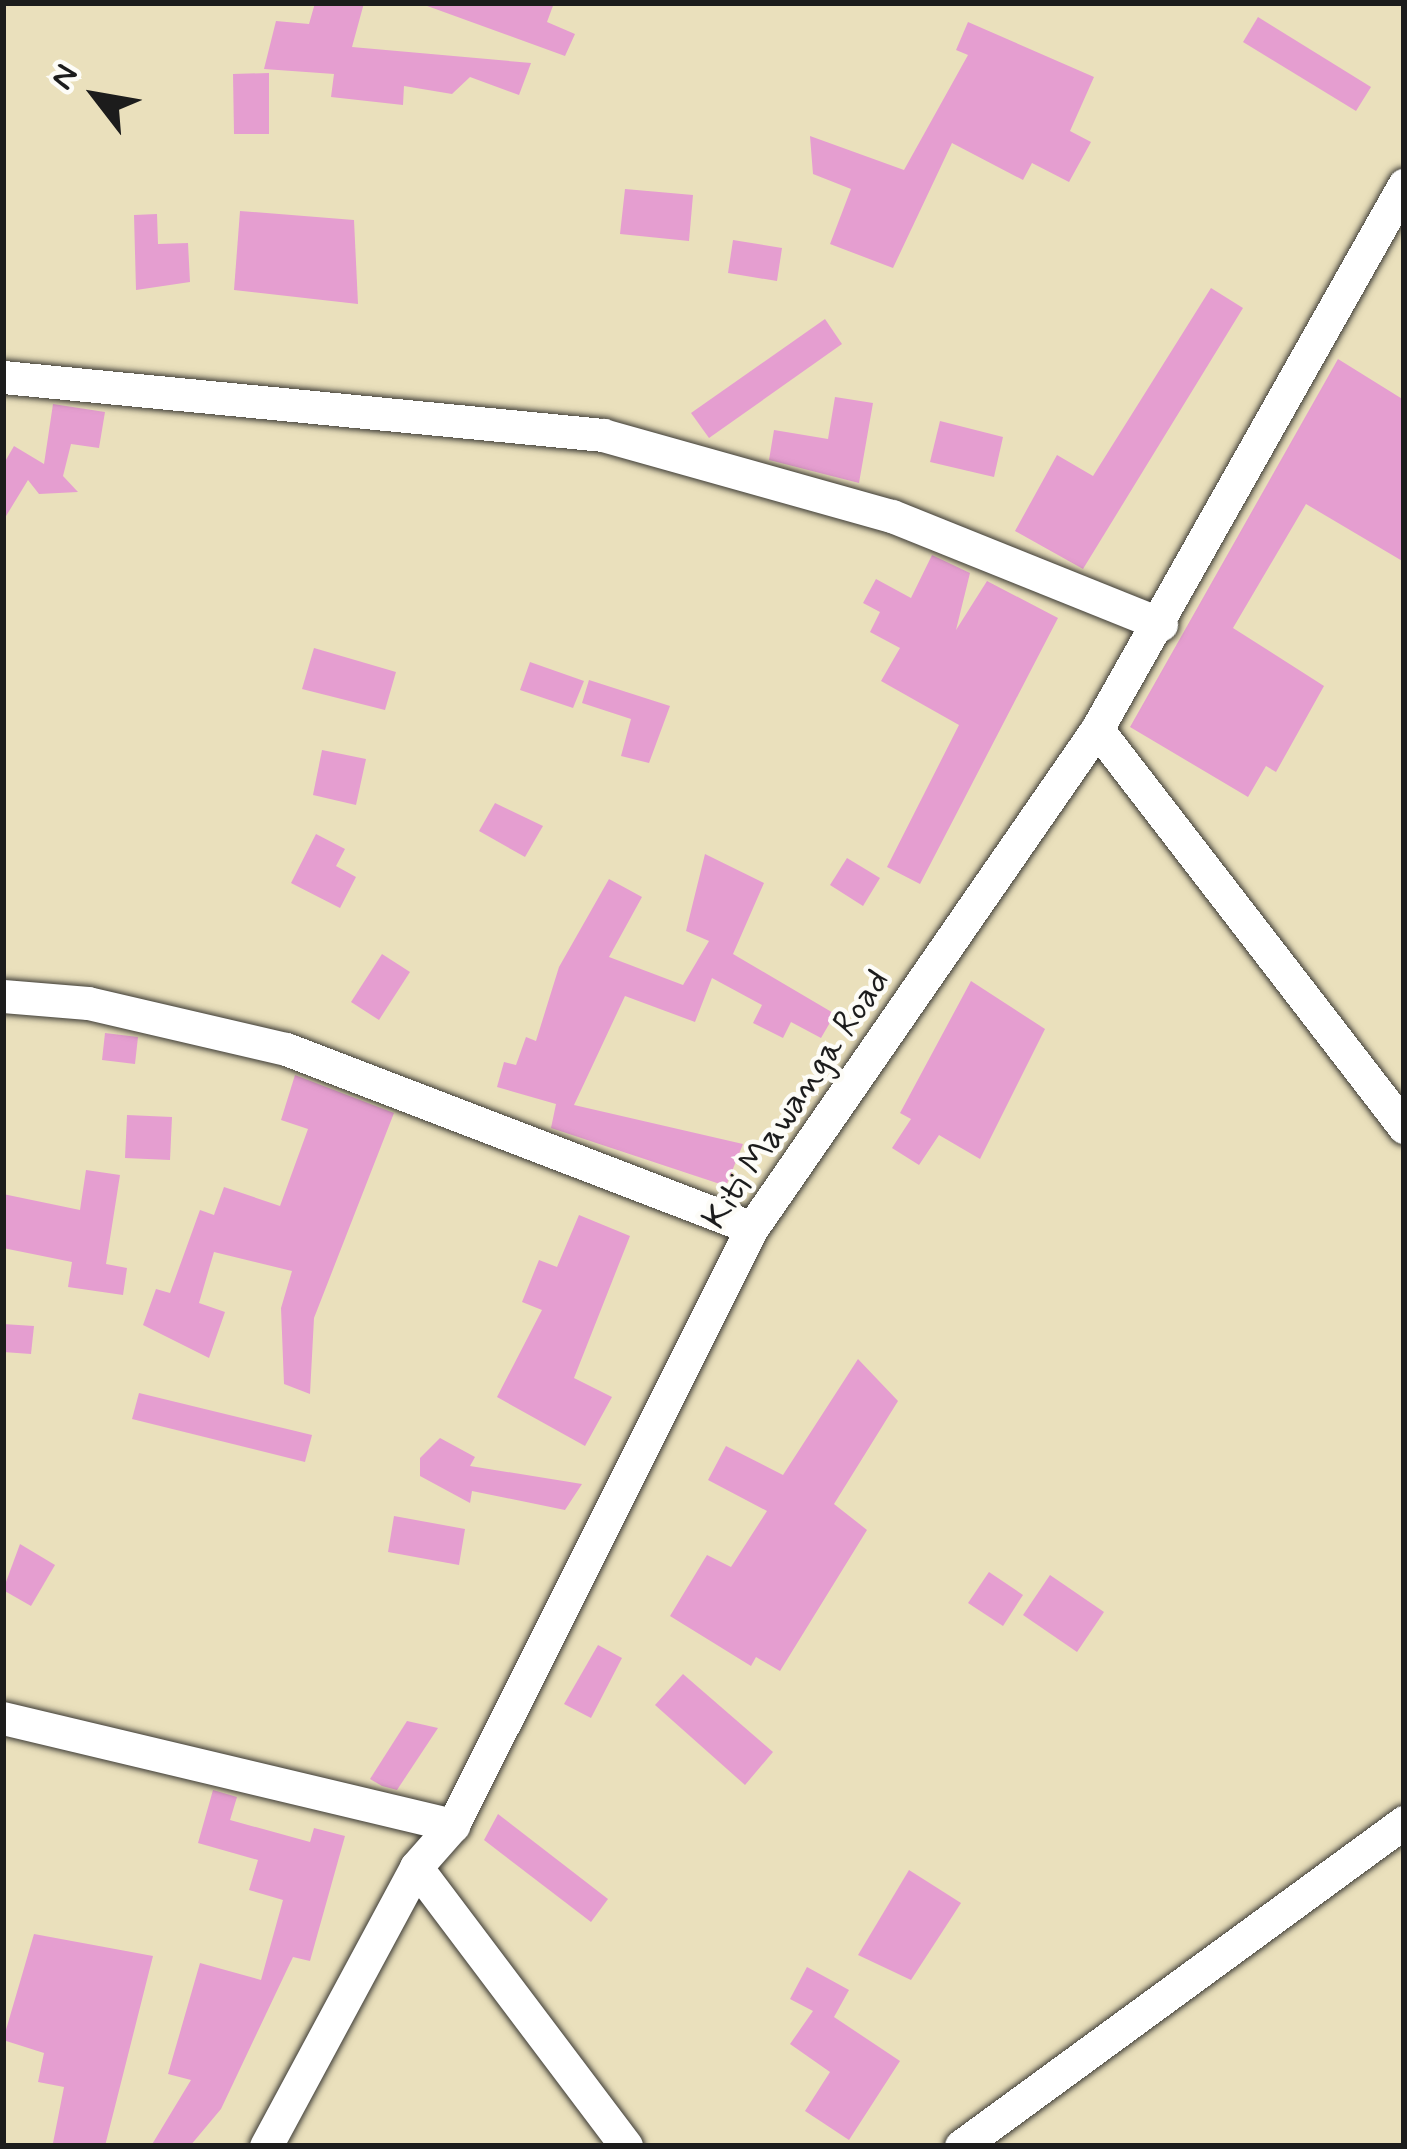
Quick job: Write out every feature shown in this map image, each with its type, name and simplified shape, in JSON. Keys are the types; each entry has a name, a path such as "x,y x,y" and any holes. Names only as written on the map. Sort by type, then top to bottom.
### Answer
{"street":[{"name":"Kiti Mawanga Road","path":"266,2146 416,1868 453,1826 752,1228 1097,729 1161,624 1404,185"},
{"path":"3,377 603,435 892,516 1161,624"},
{"path":"1097,729 1404,1127"},
{"path":"3,995 88,1003 286,1049 752,1228"},
{"path":"3,1718 453,1826"},
{"path":"961,2146 1404,1822"},
{"path":"416,1868 626,2146"}],"building":[{"path":"315,3 364,3 352,47 531,63 519,95 470,77 452,94 404,86 403,105 331,97 334,74 264,69 276,21 309,24"},
{"path":"419,3 554,3 547,22 575,34 565,56"},
{"path":"1258,17 1371,87 1356,111 1243,42"},
{"path":"968,22 1094,77 1070,131 1091,142 1069,182 1032,163 1023,180 952,143 893,268 830,244 851,189 813,174 810,136 904,170 968,55 956,50"},
{"path":"269,73 269,134 234,134 233,74"},
{"path":"625,189 693,195 689,241 620,234"},
{"path":"240,211 354,220 358,304 234,290"},
{"path":"157,214 158,244 188,243 190,282 136,290 134,215"},
{"path":"733,240 782,248 777,281 728,273"},
{"path":"1211,288 1243,308 1083,569 1015,531 1057,455 1093,476"},
{"path":"825,319 842,344 709,438 691,413"},
{"path":"1338,359 1404,400 1404,562 1306,504 1233,628 1324,686 1276,772 1266,766 1248,797 1130,727"},
{"path":"835,397 873,403 859,483 769,460 774,430 828,439"},
{"path":"53,404 105,412 99,448 71,444 63,476 78,492 39,494 28,480 3,521 3,465 14,446 44,464"},
{"path":"940,421 1003,437 994,477 930,462"},
{"path":"932,555 970,573 956,630 987,581 1058,618 920,884 887,867 959,725 881,681 900,648 870,632 880,612 863,603 876,579 911,598"},
{"path":"314,648 396,672 385,710 302,689"},
{"path":"530,662 584,681 573,708 520,690"},
{"path":"589,680 670,706 649,763 621,756 631,719 582,703"},
{"path":"322,750 366,759 356,805 313,795"},
{"path":"495,803 543,826 525,857 479,831"},
{"path":"316,834 345,849 336,866 356,877 340,908 291,883"},
{"path":"705,854 764,883 733,954 835,1014 821,1038 791,1022 783,1038 753,1023 762,1005 712,978 695,1022 625,996 574,1105 743,1144 726,1186 551,1128 556,1104 497,1087 504,1062 516,1065 526,1037 536,1041 559,967 609,879 642,897 609,957 683,985 709,941 686,931"},
{"path":"847,858 880,878 863,906 830,885"},
{"path":"382,954 410,972 379,1020 351,1002"},
{"path":"971,981 1045,1029 980,1159 939,1135 919,1165 892,1148 911,1119 900,1113"},
{"path":"105,1033 138,1037 135,1064 102,1060"},
{"path":"295,1075 394,1113 314,1318 310,1394 284,1384 281,1308 292,1271 214,1252 199,1303 225,1312 209,1358 143,1325 156,1289 170,1293 200,1210 214,1215 224,1187 280,1206 308,1129 281,1120"},
{"path":"127,1115 172,1117 170,1160 125,1158"},
{"path":"86,1170 120,1175 106,1264 127,1268 123,1295 68,1287 72,1262 3,1248 3,1194 80,1210"},
{"path":"579,1215 630,1236 574,1378 612,1397 585,1446 497,1397 542,1310 522,1302 539,1260 557,1267"},
{"path":"3,1324 34,1326 31,1354 3,1352"},
{"path":"858,1359 898,1401 834,1504 867,1530 780,1671 756,1657 751,1666 670,1616 707,1555 731,1567 767,1511 708,1480 726,1446 783,1475"},
{"path":"139,1393 312,1435 305,1462 132,1419"},
{"path":"440,1438 475,1457 470,1466 582,1484 565,1510 472,1491 470,1503 420,1476 420,1458"},
{"path":"394,1516 465,1529 459,1565 388,1552"},
{"path":"20,1544 55,1565 31,1606 3,1590"},
{"path":"989,1572 1023,1595 1003,1626 968,1603"},
{"path":"1050,1575 1104,1612 1077,1652 1023,1615"},
{"path":"598,1645 622,1658 591,1718 564,1704"},
{"path":"683,1674 773,1752 745,1785 655,1705"},
{"path":"407,1721 438,1728 397,1790 370,1779"},
{"path":"213,1790 237,1797 230,1820 310,1842 314,1828 345,1836 310,1961 293,1957 221,2109 190,2146 151,2146 191,2080 168,2074 200,1963 261,1980 283,1900 249,1890 258,1860 198,1843"},
{"path":"498,1814 608,1899 591,1922 484,1840"},
{"path":"909,1870 961,1903 911,1980 858,1955"},
{"path":"34,1934 153,1956 105,2146 53,2143 64,2087 38,2082 44,2053 3,2040"},
{"path":"807,1967 849,1990 834,2017 900,2061 849,2140 805,2111 830,2072 790,2044 813,2011 790,1999"}]}
